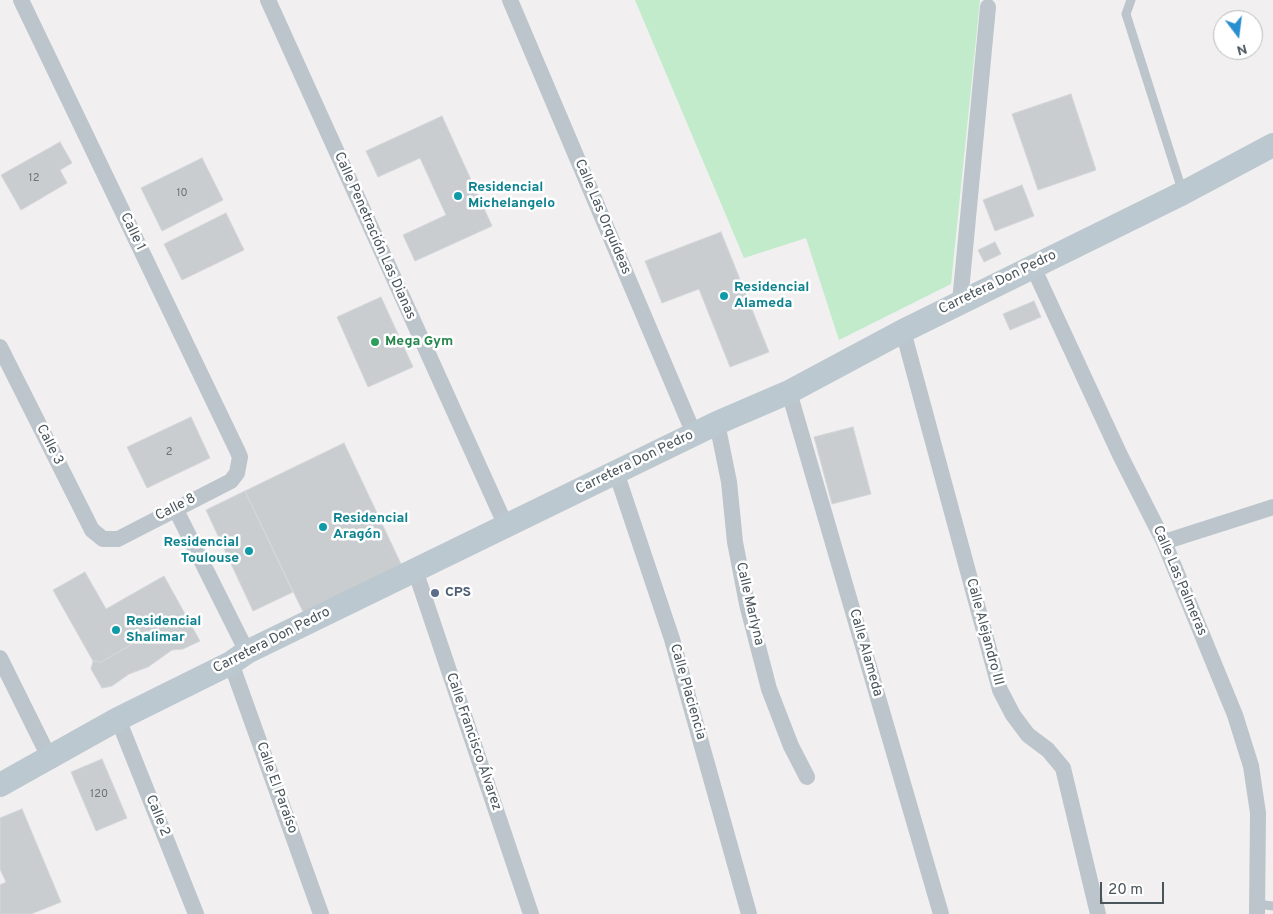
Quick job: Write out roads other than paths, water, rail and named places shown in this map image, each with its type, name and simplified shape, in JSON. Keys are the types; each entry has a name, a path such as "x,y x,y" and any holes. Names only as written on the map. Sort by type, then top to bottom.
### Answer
{"street":[{"name":"Calle 1","path":"20,0 237,450 240,464"},
{"name":"Calle Penetración Las Dianas","path":"268,0 506,526"},
{"name":"Calle Las Orquídeas","path":"510,0 694,434"},
{"path":"960,302 988,7"},
{"name":"Carretera Don Pedro","path":"0,786 118,719 239,658 716,423 789,392 903,331 1183,193 1273,145"},
{"name":"Calle Las Palmeras","path":"1033,267 1120,455 1164,542 1235,715 1251,766 1258,813 1262,908"},
{"name":"Calle Alejandro III","path":"903,331 1000,690 1013,716 1028,735 1048,750 1062,768 1098,914"},
{"name":"Calle 3","path":"0,347 92,530 103,539"},
{"name":"Calle Alameda","path":"789,392 941,914"},
{"name":"Calle Marlyna","path":"716,423 728,482 735,542 747,604 769,689 790,746 807,777"},
{"name":"Calle 8","path":"103,539 118,538 231,481 238,474 240,464"},
{"name":"Calle Placiencia","path":"616,472 672,639 749,914"},
{"path":"1164,542 1273,507"},
{"name":"Calle El Paraíso","path":"175,508 239,658 321,914"},
{"name":"Calle Francisco Álvarez","path":"415,570 531,914"},
{"path":"0,658 49,757"},
{"name":"Calle 2","path":"118,719 196,914"}],"lane":[{"path":"1131,0 1126,14 1183,193"}],"place":[{"name":"Residencial Michelangelo","path":"458,196"},
{"name":"Residencial Alameda","path":"724,296"},
{"name":"Mega Gym","path":"375,342"},
{"name":"Residencial Aragón","path":"323,527"},
{"name":"Residencial Toulouse","path":"249,551"},
{"name":"CPS","path":"435,593"},
{"name":"Residencial Shalimar","path":"116,630"}]}
